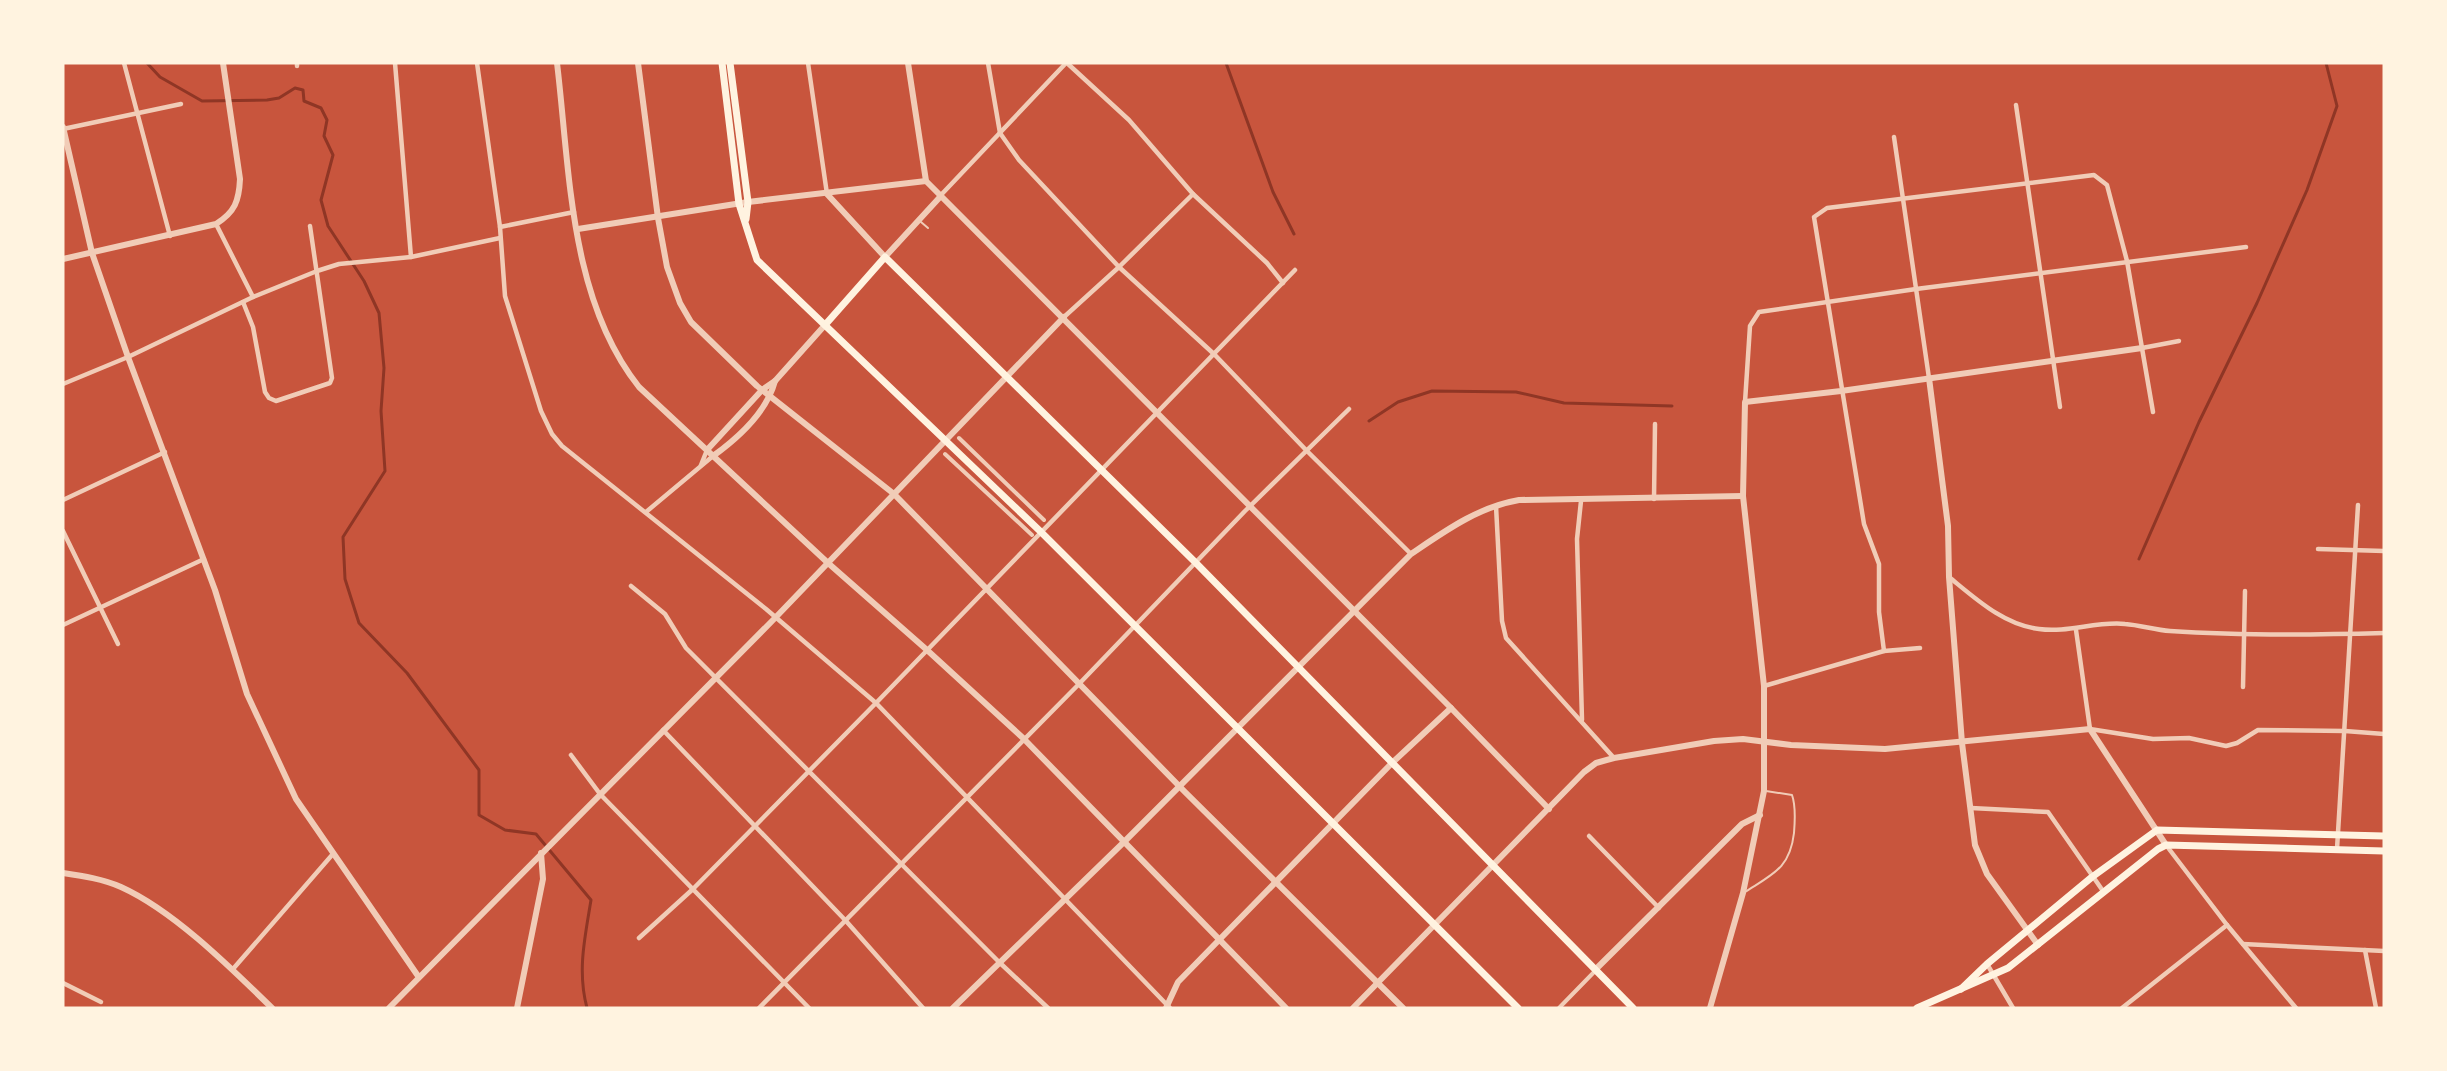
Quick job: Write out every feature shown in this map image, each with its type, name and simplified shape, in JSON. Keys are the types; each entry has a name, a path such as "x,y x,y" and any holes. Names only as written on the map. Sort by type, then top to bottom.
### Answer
{"main road":[{"path":"722,63 739,204 746,219 752,251 757,260 943,441 1041,532 1518,1008"},
{"path":"730,63 748,202 746,219"},
{"path":"825,325 885,257 1196,562 1492,865 1597,968 1633,1008"},
{"path":"1957,992 1987,964 2092,877 2157,830 2384,836"},
{"path":"2219,831 2220,847"},
{"path":"1917,1008 1993,977 2038,945 2103,891 2166,845 2384,851"}],"street":[{"path":"124,63 170,236"},
{"path":"63,260 216,224 234,210 239,197 240,179 223,63"},
{"path":"394,63 411,257"},
{"path":"477,63 500,227 506,296 515,334 541,411 552,434 562,446 776,617 876,703 1168,1007 1178,982 1392,763 1452,708"},
{"path":"557,63 578,230 595,302 626,371 639,387 828,563 1023,738 1286,1008"},
{"path":"638,63 658,218 667,267 691,322 762,390 894,494 1179,786 1277,881 1402,1008"},
{"path":"808,63 827,194 885,257 1067,63 1129,120 1192,194 1267,263 1283,283"},
{"path":"908,63 926,181 1452,708 1549,809"},
{"path":"988,63 1000,134 1019,160 1119,267 1215,355 1306,450 1411,554"},
{"path":"181,104 63,129 92,253 128,357 204,559 247,694 267,742 296,799 332,855 418,976"},
{"path":"2016,105 2038,274 2060,407"},
{"path":"1894,137 1948,526 1949,578 1962,743 1975,845 1981,862 2038,945"},
{"path":"1884,651 1879,612 1879,564 1864,524 1841,391 1814,217 1819,212 1827,207 1903,200 2025,182 2094,175 2107,185 2127,261 2153,412"},
{"path":"578,230 748,202 926,181"},
{"path":"389,1008 556,836 776,617 1064,317 1119,267 1192,194"},
{"path":"500,227 574,212"},
{"path":"216,224 253,297"},
{"path":"243,302 253,327 265,392 269,399 276,401 326,385 332,378 310,226"},
{"path":"63,384 128,357 253,297 317,271 339,264 411,257 500,238"},
{"path":"1710,1008 1743,893 1764,791 1766,743 1764,686 1743,495 1745,402 1750,326 1759,312 1916,289 2246,247"},
{"path":"639,938 693,889 876,703 1295,270"},
{"path":"701,465 707,450 736,417 762,390 775,381 825,325"},
{"path":"1745,402 2053,362 2180,342"},
{"path":"646,512 746,426 771,397 775,381"},
{"path":"759,1008 966,795 1079,684 1250,506 1349,409"},
{"path":"736,417 746,426"},
{"path":"1654,499 1655,424"},
{"path":"959,438 1044,520"},
{"path":"63,500 165,452"},
{"path":"945,454 1032,535"},
{"path":"952,1008 1125,841 1411,554 1458,523 1496,504 1519,500 1581,501 1743,495"},
{"path":"1581,501 1577,539 1582,721"},
{"path":"1496,504 1502,621 1506,638 1614,758"},
{"path":"2337,849 2358,505"},
{"path":"63,531 118,644"},
{"path":"2318,549 2384,551"},
{"path":"63,624 204,559"},
{"path":"1949,578 1982,604 2006,619 2038,629 2076,630 2102,624 2124,624 2166,631 2245,634 2384,633"},
{"path":"631,586 665,614 686,648 900,864 1048,1008"},
{"path":"2243,687 2245,591"},
{"path":"2076,630 2090,729 2166,845 2227,925 2296,1008"},
{"path":"1764,686 1884,651 1920,648"},
{"path":"1353,1008 1492,865 1596,763 1614,758 1713,741 1743,739 1766,743 1885,749 2090,729 2152,739 2189,738 2226,746 2237,743 2258,730 2384,734"},
{"path":"663,730 846,921 923,1008"},
{"path":"571,755 600,794 809,1008"},
{"path":"1971,807 2048,812 2103,891"},
{"path":"1559,1008 1742,824 1760,815"},
{"path":"1589,836 1659,908"},
{"path":"517,1008 543,879 542,852"},
{"path":"233,969 332,855"},
{"path":"63,873 94,878 121,887 189,932 233,969 272,1008"},
{"path":"2122,1008 2227,925"},
{"path":"2243,944 2384,951"},
{"path":"2366,950 2376,1008"},
{"path":"1987,964 2013,1008"},
{"path":"63,983 101,1002"}],"lane":[{"path":"919,220 928,228"},
{"path":"1743,893 1784,865 1792,851 1795,826 1792,795 1764,791"}],"waterway":[{"path":"147,63 160,77 202,101 267,100 279,98 295,88 303,90 304,101 321,108 327,120 324,136 333,155 321,200 328,226 364,281 379,313 384,368 381,411 385,471 343,537 345,579 359,623 407,673 479,770 479,815 505,830 536,834 591,900 582,967 587,1008"},
{"path":"1226,63 1273,192 1294,234"},
{"path":"2139,559 2199,422 2257,303 2307,190 2337,106 2326,63"},
{"path":"1369,421 1398,402 1432,391 1516,392 1564,403 1672,406"}]}
